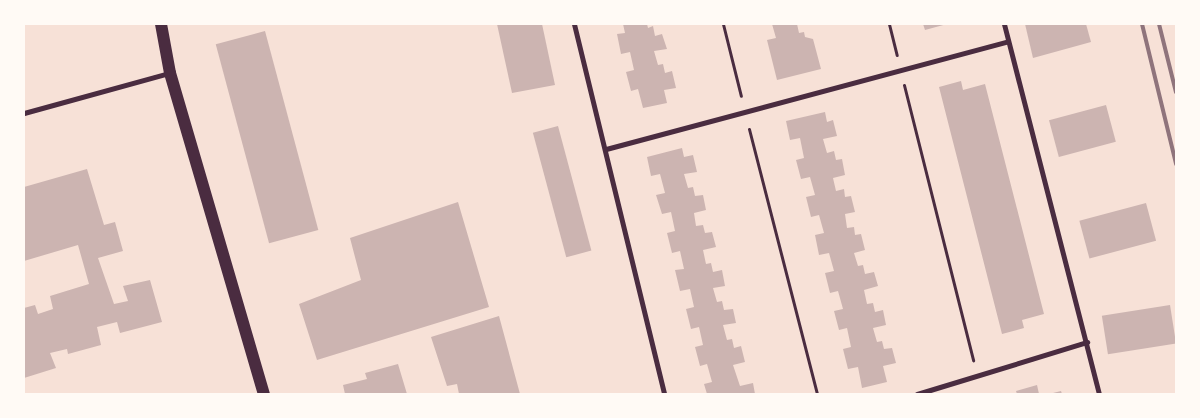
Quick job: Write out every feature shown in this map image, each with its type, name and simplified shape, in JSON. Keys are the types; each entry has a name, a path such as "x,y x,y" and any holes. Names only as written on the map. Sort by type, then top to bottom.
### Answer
{"main road":[{"path":"161,24 170,73 264,394"}],"street":[{"path":"574,24 606,149 664,394"},
{"path":"1004,24 1099,394"},
{"path":"606,149 1008,41"},
{"path":"24,113 170,73"},
{"path":"917,394 1087,342"}],"path":[{"path":"723,24 817,394"},
{"path":"889,24 977,376"}],"building":[{"path":"497,24 542,24 555,85 512,93"},
{"path":"623,24 647,24 648,28 653,26 655,36 662,34 667,49 654,51 658,65 663,64 665,73 672,71 676,88 664,90 667,103 643,108 638,89 631,91 626,72 634,70 630,52 621,54 617,34 625,33"},
{"path":"772,24 797,24 799,33 804,32 805,37 813,39 821,69 777,80 767,40 776,38"},
{"path":"923,24 947,24 925,30"},
{"path":"1025,24 1086,24 1091,42 1033,58"},
{"path":"265,31 318,230 269,243 216,44"},
{"path":"961,81 963,90 985,84 1044,314 1022,320 1024,328 1002,334 939,87"},
{"path":"1106,105 1116,142 1059,157 1049,120"},
{"path":"825,112 827,122 833,120 837,136 823,139 827,153 834,151 836,160 842,159 845,175 833,178 836,191 844,189 845,197 851,196 855,212 845,214 847,228 854,227 855,235 861,234 865,250 854,253 858,266 863,265 865,274 874,272 878,286 864,290 867,304 873,303 875,312 883,310 886,325 873,328 877,342 882,341 884,349 892,348 896,363 883,366 887,382 862,388 858,367 848,369 843,349 851,347 847,328 839,330 834,311 843,309 838,291 830,293 825,273 834,271 829,253 819,255 815,235 824,233 819,215 811,217 806,197 815,195 810,177 801,179 796,160 804,158 800,138 790,140 786,121"},
{"path":"558,126 591,251 566,257 533,133"},
{"path":"682,148 684,157 693,155 697,172 684,174 688,188 693,187 695,196 703,195 706,210 694,213 696,226 703,225 705,233 712,232 716,247 703,250 706,264 711,263 713,272 722,270 725,286 713,288 717,302 722,301 724,310 733,309 736,323 723,325 727,340 732,339 734,348 741,346 745,362 733,365 740,386 753,383 755,394 707,394 704,384 712,382 707,364 700,366 695,347 703,345 699,327 691,329 686,309 694,307 690,289 680,291 675,270 684,269 680,251 672,253 667,233 675,231 671,212 662,214 656,195 665,193 660,174 651,176 647,157"},
{"path":"87,169 104,225 115,222 123,251 98,258 114,304 128,301 123,286 150,280 162,322 120,333 117,322 97,327 101,345 68,354 67,349 50,353 56,368 24,378 24,308 35,305 38,314 53,309 50,296 89,284 78,245 24,261 24,187"},
{"path":"458,202 489,307 317,360 299,304 361,280 350,238"},
{"path":"1146,203 1156,241 1089,259 1079,221"},
{"path":"1170,305 1176,344 1108,354 1102,316"},
{"path":"499,316 520,394 459,394 457,384 447,386 431,337"},
{"path":"398,364 407,394 345,394 343,385 367,379 365,373"},
{"path":"1037,385 1039,394 1017,394 1016,391"},
{"path":"1061,391 1062,394 1049,394"}],"railway":[{"path":"1142,24 1176,164"},
{"path":"1159,24 1176,92"}]}
